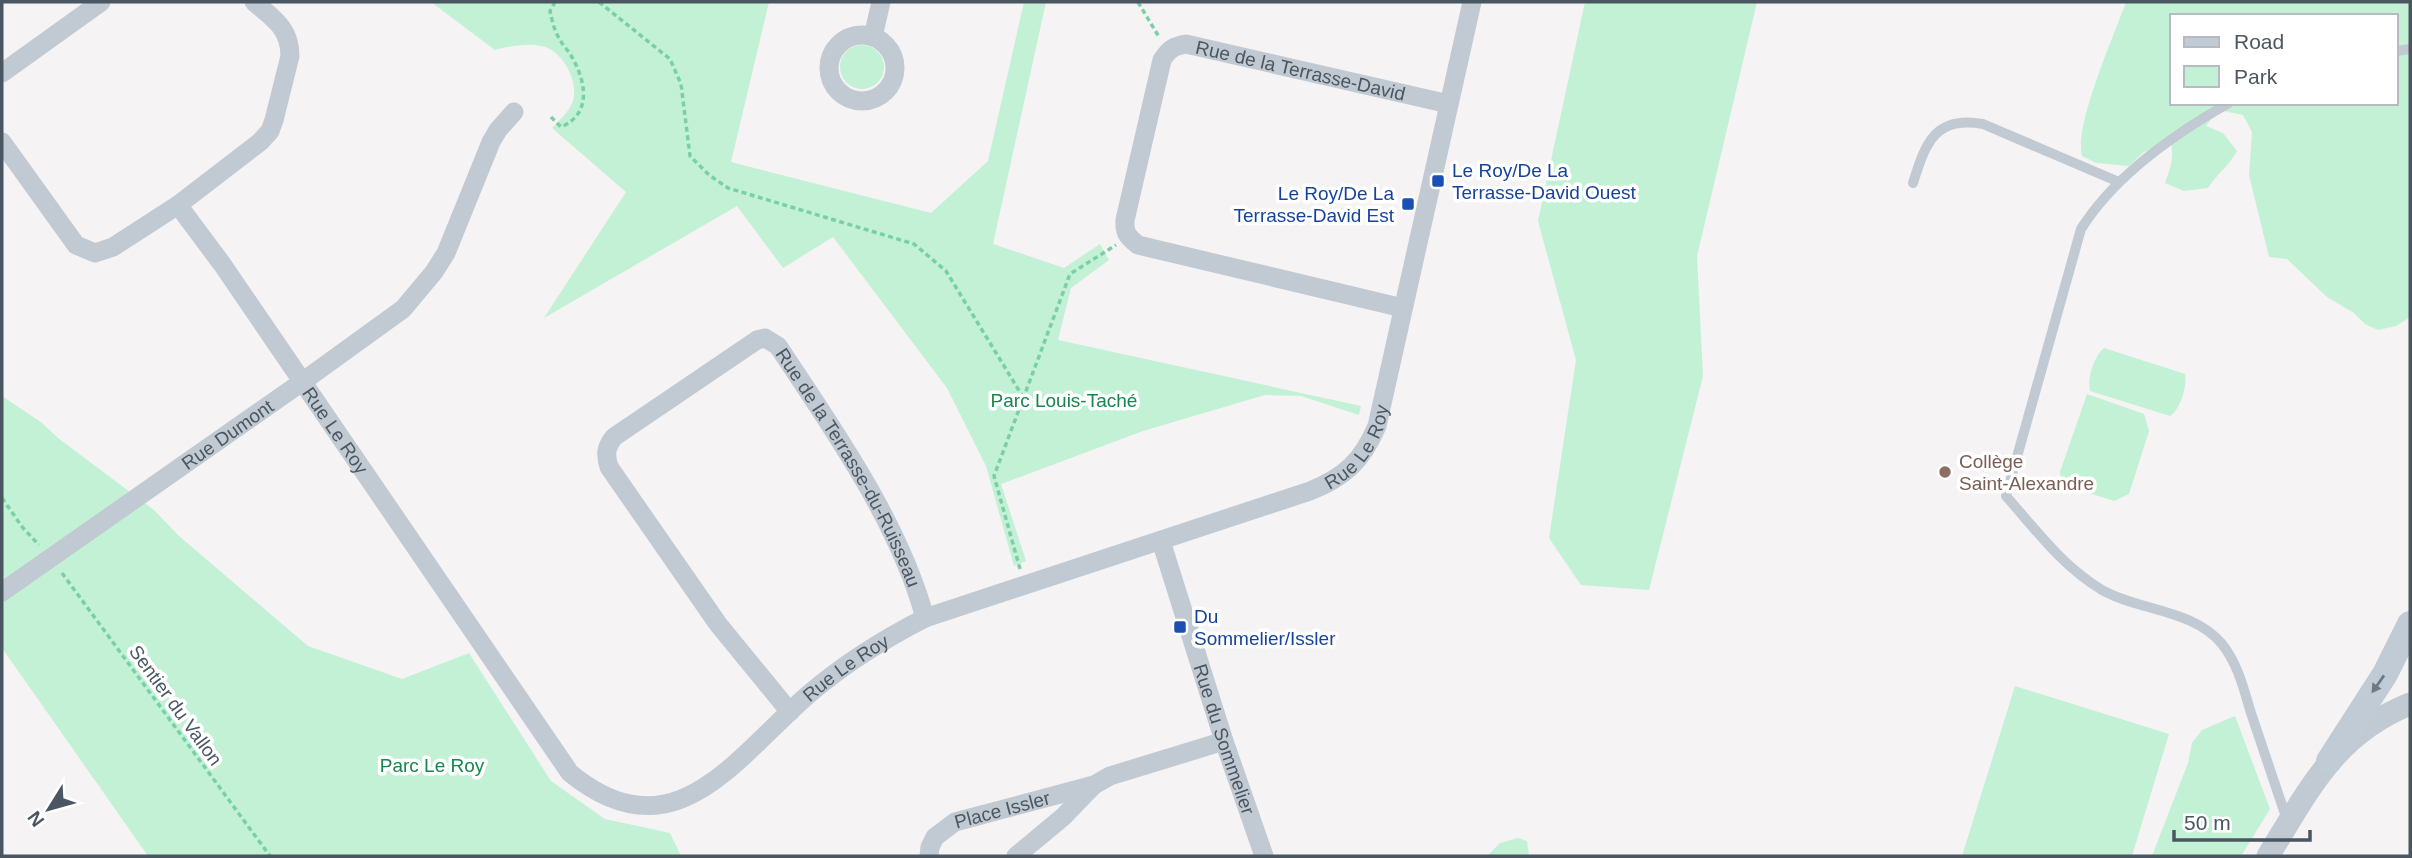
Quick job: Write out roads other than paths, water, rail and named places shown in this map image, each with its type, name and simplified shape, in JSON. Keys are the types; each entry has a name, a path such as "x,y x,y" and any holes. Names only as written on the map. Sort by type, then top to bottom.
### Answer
{"main road":[{"path":"2329,761 2385,674 2410,624"}],"street":[{"path":"2,73 101,2"},
{"path":"2,142 68,238 85,250 95,253 113,247 178,205 260,142 270,131 290,56 290,46 287,34 280,24 254,2"},
{"path":"873,37 881,2"},
{"name":"Rue Le Roy","path":"178,205 222,264 569,774 594,795 627,809 646,811 683,807 708,793 722,781 790,712 832,677 881,642 925,618 1329,483 1352,466 1370,442 1377,426 1472,2"},
{"name":"Rue de la Terrasse-David","path":"1402,308 1138,245 1128,237 1124,229 1125,220 1162,60 1168,50 1176,45 1186,44 1449,104"},
{"name":"Rue Dumont","path":"2,592 402,309 434,272 457,229 491,142 514,112"},
{"name":"Rue de la Terrasse-du-Ruisseau","path":"790,712 718,624 609,467 606,457 608,445 614,437 685,387 757,340 765,338 778,346 890,525 919,595 925,618"},
{"name":"Rue du Sommelier","path":"1161,541 1224,741 1264,856"},
{"path":"2268,856 2329,761 2349,741 2380,718 2410,704"},
{"name":"Place Issler","path":"929,856 935,837 955,822 1094,785 1110,776 1224,741"},
{"name":"Place Issler","path":"1016,856 1063,817 1094,785"}],"lane":[{"path":"2226,105 2171,141 2119,182 2094,208 2081,229 2006,496 2066,562 2099,589 2134,604 2183,618 2214,636 2224,646 2244,687 2288,824"},
{"path":"1913,183 1923,149 1930,138 1958,123 1972,122 1983,124 2119,182"}],"place":[{"name":"Le Roy/De La Terrasse-David Ouest","path":"1438,181"},
{"name":"Le Roy/De La Terrasse-David Est","path":"1408,204"},
{"name":"Collège Saint-Alexandre","path":"1945,472"},
{"name":"Du Sommelier/Issler","path":"1180,627"}],"park label":[{"name":"Parc Louis-Taché","path":"1064,400"},
{"name":"Parc Le Roy","path":"432,765"}]}
